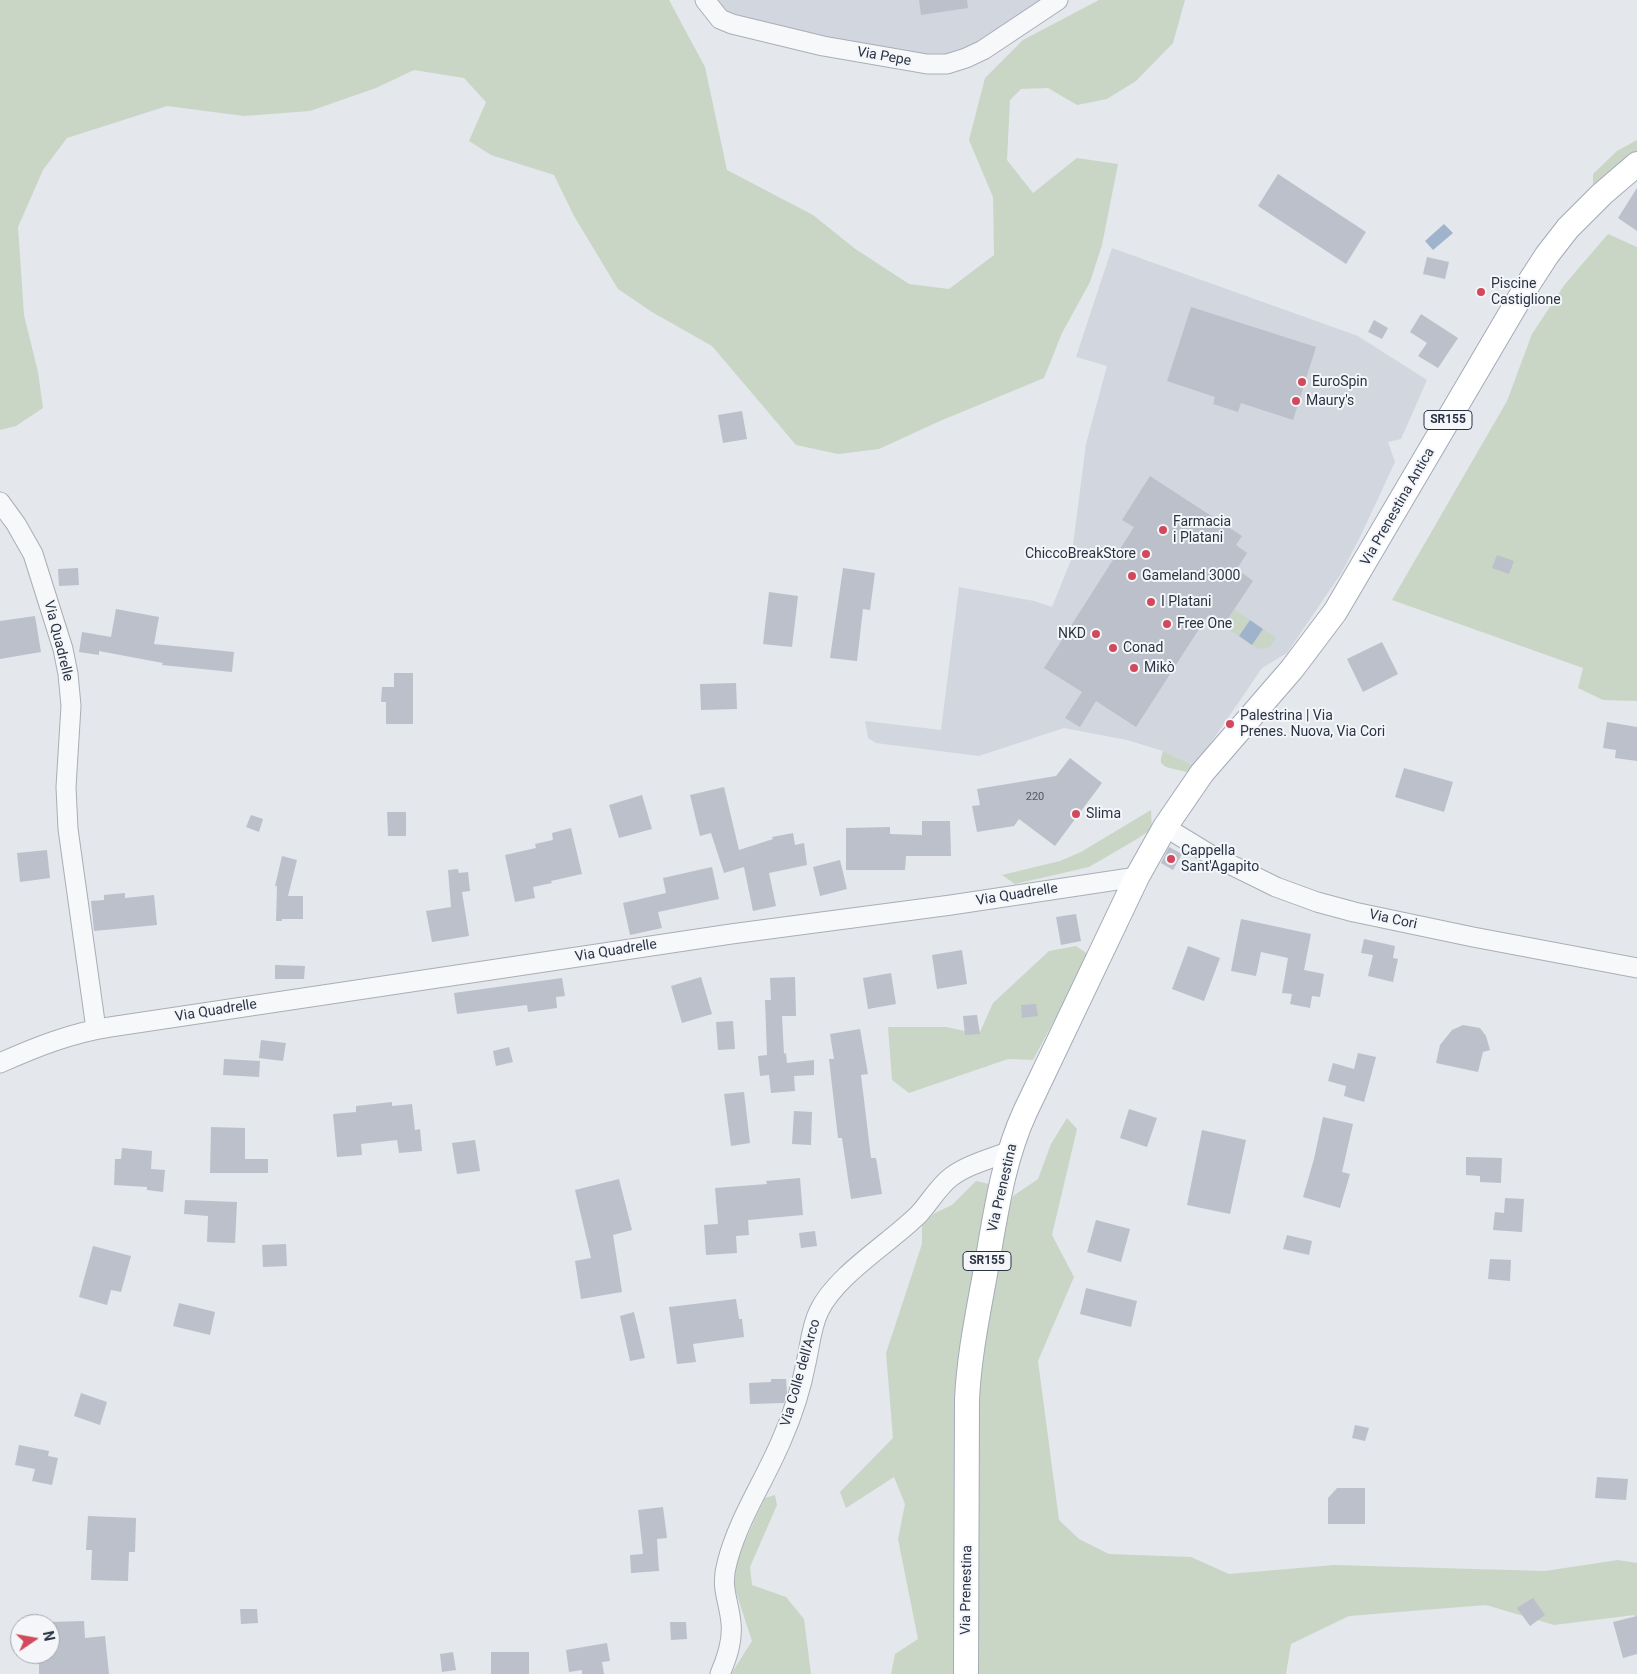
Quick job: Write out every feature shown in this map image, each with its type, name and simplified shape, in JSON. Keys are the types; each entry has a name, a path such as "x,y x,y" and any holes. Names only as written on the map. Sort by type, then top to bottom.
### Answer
{"main road":[{"name":"Via Prenestina Antica","path":"1165,826 1202,774 1292,669 1335,612 1525,289 1552,247 1589,205 1637,164"},
{"name":"SR155","path":"1137,877 1165,826"},
{"name":"Via Prenestina","path":"966,1674 968,1381 1000,1191 1010,1151 1025,1112 1137,877"}],"street":[{"name":"Via Pepe","path":"705,0 720,19 732,24 823,46 934,65 954,63 974,55 1058,0"},
{"name":"Via Quadrelle","path":"0,502 21,532 33,554 63,649 68,674 71,706 66,787 68,829 96,1029"},
{"name":"Via Cori","path":"1165,826 1211,855 1276,887 1317,902 1354,912 1473,937 1637,968"},
{"name":"Via Quadrelle","path":"0,1063 53,1041 96,1029 367,987 1137,877"},
{"name":"Via Colle dell'Arco","path":"720,1674 732,1635 730,1614 724,1592 726,1566 737,1536 787,1426 801,1385 816,1319 824,1302 848,1275 920,1212 939,1188 952,1177 970,1166 1010,1151"}],"shaded area":[{"path":"717,0 1050,0 968,54 916,57 736,19 721,7"},
{"path":"1112,248 1358,336 1427,380 1401,439 1388,442 1395,462 1360,537 1342,572 1287,653 1262,668 1195,766 1163,751 1127,740 1064,728 979,756 876,743 868,738 865,721 941,730 959,587 1034,601 1052,607 1071,560 1086,444 1107,366 1076,357"}],"green space":[{"path":"0,0 669,0 705,67 727,170 813,215 854,248 909,284 949,289 994,255 993,197 969,140 985,78 1023,40 1099,0 1185,0 1173,43 1136,81 1107,99 1077,105 1048,88 1021,89 1010,100 1007,160 1033,193 1077,158 1118,164 1102,245 1090,282 1062,333 1044,378 940,421 879,449 838,454 796,445 712,346 652,312 618,289 574,216 554,175 491,155 469,141 486,102 464,78 414,70 376,88 310,111 244,116 167,106 67,138 43,170 18,227 24,315 38,372 43,408 16,426 0,430"},
{"path":"1637,140 1637,180 1619,192 1593,187 1593,174 1617,151"},
{"path":"1608,234 1637,247 1637,701 1603,700 1578,688 1583,668 1392,600 1507,401 1532,334 1565,284"},
{"path":"1233,609 1250,620 1239,636 1223,626"},
{"path":"1263,629 1276,638 1270,647 1259,649 1252,645"},
{"path":"1163,751 1195,766 1190,773 1166,767 1161,763"},
{"path":"1151,810 1152,829 1089,867 1015,884 1002,875 1060,861 1081,852"},
{"path":"1076,946 1089,955 1033,1060 1008,1059 909,1093 892,1080 888,1027 946,1027 979,1034 993,1003 1049,951"},
{"path":"1067,1118 1077,1129 1052,1235 1074,1277 1038,1361 1059,1520 1079,1539 1109,1554 1191,1557 1229,1574 1334,1565 1545,1571 1618,1560 1637,1563 1637,1620 1634,1615 1554,1625 1486,1605 1349,1616 1291,1644 1286,1674 971,1674 974,1380 994,1253 1013,1196 1038,1179 1051,1144"},
{"path":"976,1181 993,1185 957,1674 891,1674 895,1654 918,1639 898,1539 905,1504 894,1477 846,1508 840,1492 893,1438 886,1353 922,1244 922,1225 935,1213 952,1205"},
{"path":"775,1495 777,1505 750,1567 752,1585 786,1597 804,1619 811,1674 731,1674 752,1641 731,1577 740,1551 765,1498"}],"water":[{"path":"1444,224 1453,233 1433,250 1425,241"},
{"path":"1250,620 1263,629 1252,645 1239,636"}],"building":[{"path":"919,0 967,0 968,8 921,15"},
{"path":"1278,174 1366,232 1346,264 1258,206"},
{"path":"1637,188 1637,231 1618,218"},
{"path":"1427,257 1449,262 1445,279 1423,274"},
{"path":"1191,307 1316,347 1293,420 1241,403 1238,412 1213,404 1215,397 1167,381"},
{"path":"1421,314 1458,338 1438,368 1418,356 1427,343 1410,332"},
{"path":"1374,320 1388,328 1382,339 1368,332"},
{"path":"742,411 747,439 723,443 718,415"},
{"name":"I Platani","path":"1150,476 1242,536 1236,545 1247,553 1237,569 1253,581 1223,626 1208,615 1136,727 1096,701 1080,727 1065,718 1082,692 1044,668 1134,527 1122,520"},
{"path":"1497,555 1514,561 1509,574 1492,568"},
{"path":"78,568 79,585 59,586 58,569"},
{"path":"843,568 875,573 870,610 863,609 857,661 830,658"},
{"path":"769,592 798,596 792,647 763,644"},
{"path":"116,609 159,617 154,644 234,652 232,672 162,665 163,663 99,651 99,655 79,652 82,632 111,637"},
{"path":"35,616 41,652 0,659 0,621"},
{"path":"1382,642 1398,674 1363,692 1347,659"},
{"path":"394,673 413,673 413,724 386,724 386,702 381,702 382,687 394,687"},
{"path":"736,683 737,709 701,710 700,684"},
{"path":"1607,722 1637,727 1637,761 1615,758 1616,750 1603,748"},
{"path":"1070,758 1102,783 1055,846 1019,819 1014,826 977,832 972,806 980,805 977,789 1056,776"},
{"path":"1404,768 1453,782 1444,812 1395,797"},
{"path":"724,787 739,850 773,839 772,837 793,833 795,845 804,843 807,865 769,873 776,906 753,911 744,867 724,873 711,833 700,836 690,795"},
{"path":"642,795 652,829 619,838 609,805"},
{"path":"387,812 406,812 406,836 388,836"},
{"path":"251,815 263,819 259,832 246,827"},
{"path":"922,821 950,821 951,856 906,856 905,870 846,870 846,828 890,827 890,834 922,835"},
{"path":"571,828 582,874 533,887 535,898 515,902 505,855 536,848 535,844 553,840 552,833"},
{"name":"Cappella Sant'Agapito","path":"1169,847 1182,854 1173,870 1161,863"},
{"path":"47,850 50,878 20,882 17,853"},
{"path":"282,856 297,860 288,896 303,896 303,919 282,919 282,921 276,921 277,886 275,886"},
{"path":"840,860 847,889 820,896 813,867"},
{"path":"712,867 719,899 658,912 662,928 630,935 623,903 666,893 663,878"},
{"path":"458,869 459,873 468,872 470,891 462,892 469,936 432,942 426,911 451,907 448,870"},
{"path":"125,893 125,898 154,895 157,925 94,931 91,901 104,900 104,895"},
{"path":"1076,914 1081,941 1061,945 1056,917"},
{"path":"1241,919 1311,934 1304,970 1324,974 1320,997 1312,996 1310,1008 1290,1004 1292,994 1282,993 1288,958 1261,952 1256,976 1231,971"},
{"path":"1364,939 1395,946 1393,958 1398,959 1393,982 1368,976 1373,955 1361,953"},
{"path":"1188,946 1220,958 1204,1001 1172,989"},
{"path":"962,950 967,984 937,989 932,955"},
{"path":"275,965 305,966 304,979 275,979"},
{"path":"891,973 896,1004 868,1009 863,978"},
{"path":"701,977 712,1014 682,1023 671,986"},
{"path":"795,977 796,1016 782,1016 784,1054 786,1053 787,1063 814,1060 814,1075 794,1076 795,1091 771,1093 769,1075 760,1076 758,1056 767,1055 765,1000 771,1000 770,978"},
{"path":"562,978 565,996 556,997 557,1008 528,1012 527,1005 457,1014 454,993"},
{"path":"1036,1004 1038,1016 1022,1018 1021,1005"},
{"path":"977,1015 980,1034 965,1035 963,1016"},
{"path":"733,1021 735,1049 718,1050 716,1022"},
{"path":"1463,1025 1480,1028 1486,1036 1490,1050 1483,1052 1478,1072 1436,1063 1440,1045 1452,1030"},
{"path":"860,1029 868,1074 861,1075 871,1158 876,1158 882,1194 851,1199 842,1138 838,1138 829,1059 834,1059 830,1034"},
{"path":"261,1040 286,1043 283,1061 259,1058"},
{"path":"509,1047 513,1062 496,1066 493,1051"},
{"path":"1358,1053 1376,1057 1364,1102 1344,1096 1346,1086 1328,1081 1333,1063 1354,1069"},
{"path":"224,1059 260,1061 259,1077 223,1075"},
{"path":"744,1092 750,1143 731,1146 724,1094"},
{"path":"392,1102 392,1106 412,1104 415,1130 420,1129 422,1151 399,1153 397,1140 361,1144 362,1155 337,1157 333,1114 356,1112 356,1106"},
{"path":"1129,1109 1157,1118 1147,1147 1120,1138"},
{"path":"794,1111 812,1112 811,1145 792,1144"},
{"path":"1323,1117 1353,1124 1342,1172 1350,1174 1340,1208 1303,1197"},
{"path":"211,1127 245,1128 245,1159 268,1159 268,1173 210,1173"},
{"path":"1202,1130 1246,1140 1230,1214 1187,1205"},
{"path":"475,1140 480,1171 457,1174 452,1143"},
{"path":"122,1148 152,1151 151,1169 165,1170 163,1192 147,1190 147,1187 114,1185 115,1159 121,1159"},
{"path":"1466,1157 1502,1158 1501,1183 1480,1182 1480,1176 1466,1175"},
{"path":"800,1178 803,1215 748,1220 749,1235 736,1236 737,1253 706,1255 704,1225 718,1224 715,1188 767,1184 766,1181"},
{"path":"619,1179 632,1230 613,1235 622,1292 581,1299 575,1261 591,1258 575,1190"},
{"path":"1505,1198 1524,1199 1522,1232 1493,1230 1495,1212 1504,1213"},
{"path":"185,1200 237,1202 235,1243 207,1242 208,1216 184,1214"},
{"path":"1096,1220 1130,1229 1121,1262 1087,1252"},
{"path":"815,1231 817,1246 801,1248 799,1233"},
{"path":"1287,1235 1312,1241 1309,1255 1283,1249"},
{"path":"286,1244 287,1266 263,1267 262,1245"},
{"path":"93,1246 131,1256 121,1292 111,1290 107,1305 79,1297"},
{"path":"1490,1259 1511,1260 1510,1281 1488,1279"},
{"path":"1086,1288 1137,1301 1131,1327 1080,1314"},
{"path":"736,1299 739,1319 742,1319 744,1337 693,1344 696,1362 677,1364 669,1307"},
{"path":"179,1303 215,1312 210,1335 173,1326"},
{"path":"634,1312 645,1358 630,1361 620,1316"},
{"path":"771,1379 786,1379 787,1393 784,1403 750,1404 749,1383 771,1382"},
{"path":"81,1393 107,1402 100,1425 74,1416"},
{"path":"1355,1425 1369,1428 1365,1441 1352,1438"},
{"path":"19,1445 49,1451 48,1456 58,1458 52,1485 32,1481 35,1469 15,1465"},
{"path":"1597,1477 1628,1479 1626,1500 1595,1498"},
{"path":"1337,1488 1365,1488 1365,1524 1328,1524 1328,1498"},
{"path":"663,1507 667,1538 657,1539 659,1571 631,1573 630,1555 643,1554 638,1510"},
{"path":"88,1516 136,1518 135,1552 129,1552 128,1581 91,1580 92,1550 86,1550"},
{"path":"1533,1598 1545,1615 1530,1626 1517,1608"},
{"path":"240,1609 257,1609 258,1623 241,1624"},
{"path":"1637,1616 1637,1654 1623,1658 1613,1622"},
{"path":"84,1621 85,1638 105,1636 109,1674 39,1674 39,1664 60,1664 60,1622"},
{"path":"670,1622 686,1622 687,1639 671,1640"},
{"path":"607,1643 610,1661 602,1662 604,1674 582,1674 582,1670 569,1672 566,1650"},
{"path":"453,1652 456,1670 442,1672 440,1654"},
{"path":"491,1652 529,1652 529,1674 491,1674"}],"place":[{"name":"Piscine Castiglione","path":"1481,292"},
{"name":"EuroSpin","path":"1302,382"},
{"name":"Maury's","path":"1296,401"},
{"name":"Farmacia i Platani","path":"1163,530"},
{"name":"ChiccoBreakStore","path":"1146,554"},
{"name":"Gameland 3000","path":"1132,576"},
{"name":"I Platani","path":"1151,602"},
{"name":"Free One","path":"1167,624"},
{"name":"NKD","path":"1096,634"},
{"name":"Conad","path":"1113,648"},
{"name":"Mikò","path":"1134,668"},
{"name":"Palestrina | Via Prenes. Nuova, Via Cori","path":"1230,724"},
{"name":"Slima","path":"1076,814"},
{"name":"Cappella Sant'Agapito","path":"1171,859"}]}
